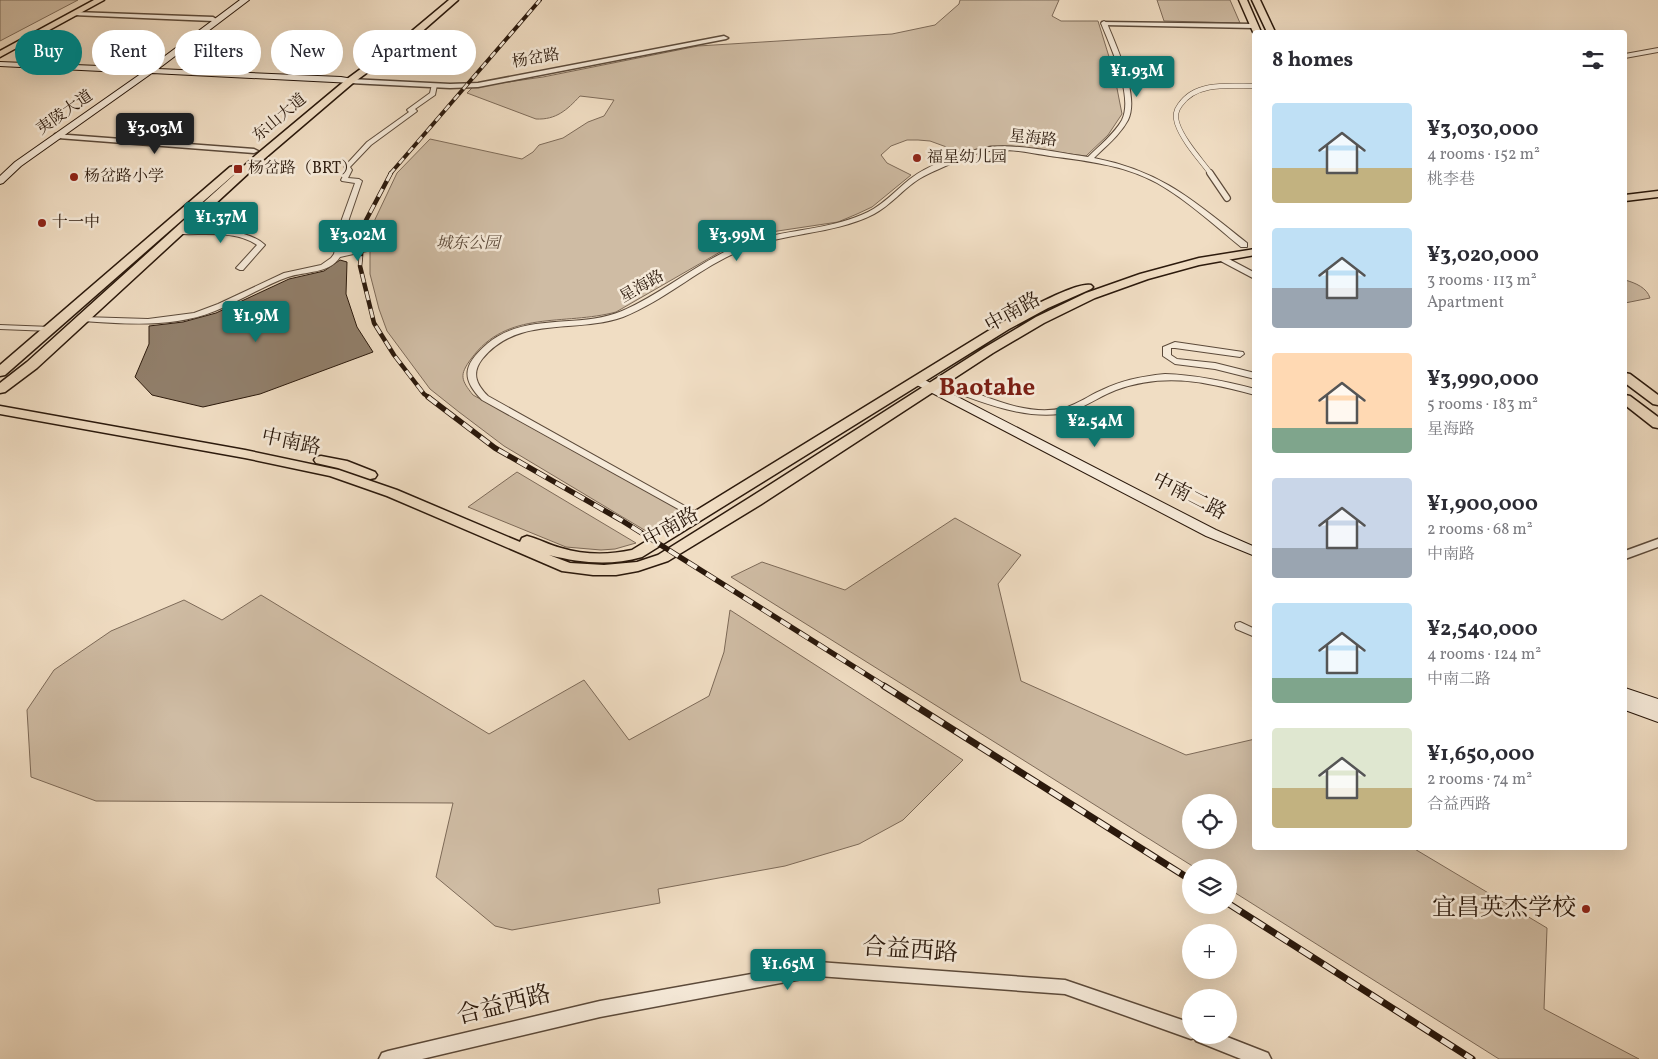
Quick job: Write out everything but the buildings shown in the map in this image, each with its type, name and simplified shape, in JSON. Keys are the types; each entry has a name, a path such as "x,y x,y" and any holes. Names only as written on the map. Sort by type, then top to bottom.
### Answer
{"main road":[{"path":"0,48 89,0"},
{"path":"0,54 100,0"},
{"name":"夷陵大道","path":"165,56 238,0"},
{"name":"夷陵大道","path":"165,57 245,0"},
{"name":"东山大道","path":"0,372 254,151 440,0"},
{"name":"东山大道","path":"0,389 32,365 180,232 343,80 415,34 454,0"},
{"path":"1243,0 1256,30"},
{"path":"1256,0 1270,30"},
{"name":"杨岔路","path":"0,66 92,70"},
{"name":"杨岔路","path":"165,73 343,80"},
{"name":"夷陵大道","path":"0,181 18,164 140,75"},
{"name":"夷陵大道","path":"0,172 10,163 140,75"},
{"path":"1627,198 1658,194"},
{"path":"1627,203 1658,199"},
{"name":"中南路","path":"0,402 254,445 342,464 400,486 537,545 579,558 612,559 637,554 928,382 1038,321 1086,298 1145,277 1221,258 1251,247"},
{"name":"中南路","path":"0,410 245,454 334,473 392,493 567,568 617,571 641,567 663,558 928,382 1005,326 1064,296 1134,271 1191,255 1251,247"},
{"path":"1627,378 1658,401"},
{"name":"中南二路","path":"928,382 1252,542"},
{"name":"中南二路","path":"928,382 1211,533 1252,551"},
{"path":"1627,401 1658,424"},
{"path":"1627,694 1658,705"},
{"path":"1627,705 1658,716"}],"street":[{"path":"75,14 213,18"},
{"path":"1090,159 1113,136 1127,115 1126,92 1104,23 1256,30"},
{"name":"杨岔路","path":"343,80 434,85 478,85 724,38"},
{"path":"1627,56 1658,50"},
{"path":"338,255 344,222 359,181 344,180 349,170 347,168 354,158 378,136 414,111 410,110 434,94 434,85"},
{"path":"1227,198 1181,131 1175,121 1176,114 1183,100 1189,94 1199,90 1252,86"},
{"path":"58,136 254,151"},
{"name":"星海路","path":"698,518 485,398 475,388 470,379 471,369 480,355 490,344 507,334 524,328 597,321 631,310 714,260 750,244 775,236 845,223 872,213 890,201 917,177 986,149 1012,148 1090,159 1123,166 1159,181 1251,247"},
{"path":"180,232 238,234 257,241 261,245 240,268"},
{"path":"83,319 148,321 177,320 194,316 212,310 289,274 329,264 338,255 373,247"},
{"path":"1221,258 1252,274"},
{"path":"0,327 51,329"},
{"path":"1240,354 1175,345 1167,347 1166,352 1167,356 1176,360 1215,366 1252,375"},
{"path":"928,382 1005,406 1041,412 1064,411 1109,389 1138,378 1161,376 1188,377 1252,391"},
{"path":"1627,554 1658,543"},
{"path":"1240,626 1252,632"},
{"name":"合益西路","path":"388,1059 600,1009 818,970 1065,987 1182,1028"},
{"path":"1224,1044 1262,1059"}],"green space":[{"path":"0,0 78,0 21,30 15,30 15,33 0,41"},
{"name":"城东公园","path":"960,0 1059,0 1052,16 1061,21 1098,21 1114,73 1122,114 1108,135 1086,156 1012,146 990,146 963,153 930,141 907,140 891,146 881,155 887,163 911,175 872,207 838,222 771,232 727,248 616,312 519,326 485,343 467,365 463,377 473,395 691,516 656,537 504,446 459,412 430,389 387,331 370,274 370,230 397,173 430,139 522,159 533,152 539,145 563,138 588,122 604,116 614,100 580,96 561,113 549,118 536,119 467,93 473,87 543,77 698,46 892,34 935,25 959,4"},
{"path":"1157,0 1230,0 1240,23 1164,21"},
{"path":"1627,281 1640,286 1649,294 1650,298 1627,303"},
{"path":"517,472 636,543 615,549 601,550 566,547 468,507"},
{"path":"955,518 1021,555 998,584 1021,681 1186,755 1252,740 1252,850 1416,850 1547,928 1544,1009 1639,1059 1499,1059 1237,894 1237,859 1182,859 731,577 762,562 845,590"},
{"path":"261,595 489,734 584,680 629,740 709,696 724,652 730,610 963,760 903,820 859,844 785,866 658,889 660,903 512,930 495,926 436,877 453,803 96,801 31,777 27,710 54,670 111,631 184,600 222,620"}],"railway":[{"path":"390,174 540,0"},
{"path":"391,173 364,224 360,266 374,323 394,355 424,394 430,398"},
{"path":"428,397 495,448 621,520 886,687"},
{"path":"884,686 1182,874"},
{"path":"1237,909 1472,1059"}],"place":[{"name":"福星幼儿园","path":"917,158"},
{"name":"杨岔路（BRT）","path":"238,169"},
{"name":"杨岔路小学","path":"74,177"},
{"name":"十一中","path":"42,223"},
{"name":"宜昌英杰学校","path":"1586,909"}],"district":[{"name":"Baotahe","path":"987,388"}]}
